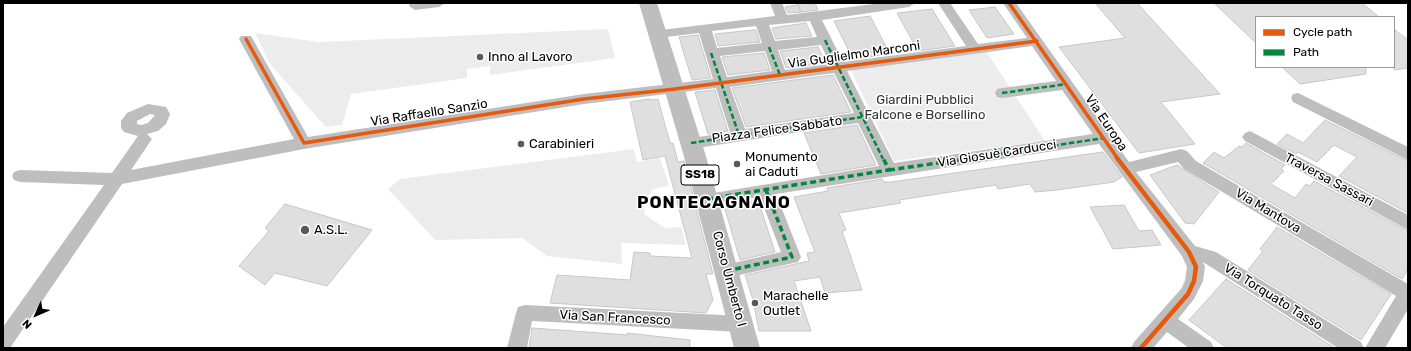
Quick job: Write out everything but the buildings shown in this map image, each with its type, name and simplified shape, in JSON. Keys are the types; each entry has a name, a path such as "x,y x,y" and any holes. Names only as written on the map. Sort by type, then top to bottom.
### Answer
{"main road":[{"name":"Corso Umberto I","path":"648,3 691,142 747,348"}],"street":[{"path":"415,6 439,3"},
{"path":"776,3 783,20"},
{"path":"658,34 761,21 814,17 909,3"},
{"path":"944,3 974,48"},
{"name":"Via Europa","path":"1009,3 1125,169 1189,252 1196,267 1194,281 1188,294 1141,348"},
{"name":"Piazza Felice Sabbato","path":"814,17 889,170"},
{"path":"761,21 780,75"},
{"path":"704,29 739,135"},
{"path":"246,39 304,144"},
{"path":"712,53 825,40"},
{"name":"Via Guglielmo Marconi","path":"675,89 974,48 1037,41"},
{"path":"1002,93 1067,84"},
{"name":"Via Raffaello Sanzio","path":"20,176 116,179 304,144 584,99 675,89"},
{"path":"1298,98 1408,154"},
{"path":"3,343 116,179 140,135 158,124 163,117 161,111 153,108 142,111 129,121 129,128 140,135"},
{"name":"Piazza Felice Sabbato","path":"691,142 862,117"},
{"name":"Traversa Sassari","path":"1250,137 1408,223"},
{"name":"Via Giosuè Carducci","path":"889,170 1104,138"},
{"name":"Via Mantova","path":"1125,169 1181,155 1190,165 1407,293"},
{"path":"707,200 889,170"},
{"path":"726,270 792,257 766,190"},
{"name":"Via Torquato Tasso","path":"1189,252 1210,256 1354,348"},
{"path":"1376,348 1407,293"},
{"name":"Via San Francesco","path":"517,348 525,313 741,324"},
{"path":"1166,321 1204,348"}],"green space":[{"path":"608,29 615,58 490,75 490,66 467,69 467,78 351,94 342,125 326,127 270,64 255,33 319,42"},
{"name":"Giardini Pubblici Falcone e Borsellino","path":"986,51 1045,141 894,161 850,68"},
{"path":"634,149 637,162 660,158 669,186 653,189 643,202 645,215 665,228 681,227 686,245 621,243 622,264 547,256 522,238 435,240 388,189 400,179"}],"marked path":[{"path":"707,199 889,170 825,40"},
{"path":"769,47 780,75"},
{"path":"711,53 739,135"},
{"path":"1002,93 1067,84"},
{"path":"691,143 862,117"},
{"path":"889,170 1104,138"},
{"path":"726,271 792,257 766,190"}],"cycle path":[{"path":"1009,3 1125,169 1189,252 1196,267 1194,281 1188,294 1141,348"},
{"path":"246,39 304,143 584,99 675,89 1037,41"}],"place":[{"name":"Inno al Lavoro","path":"480,57"},
{"name":"Carabinieri","path":"521,144"},
{"name":"Monumento ai Caduti","path":"737,164"},
{"name":"A.S.L.","path":"305,230"},
{"name":"Marachelle Outlet","path":"755,303"}],"district":[{"name":"PONTECAGNANO","path":"714,203"}]}
